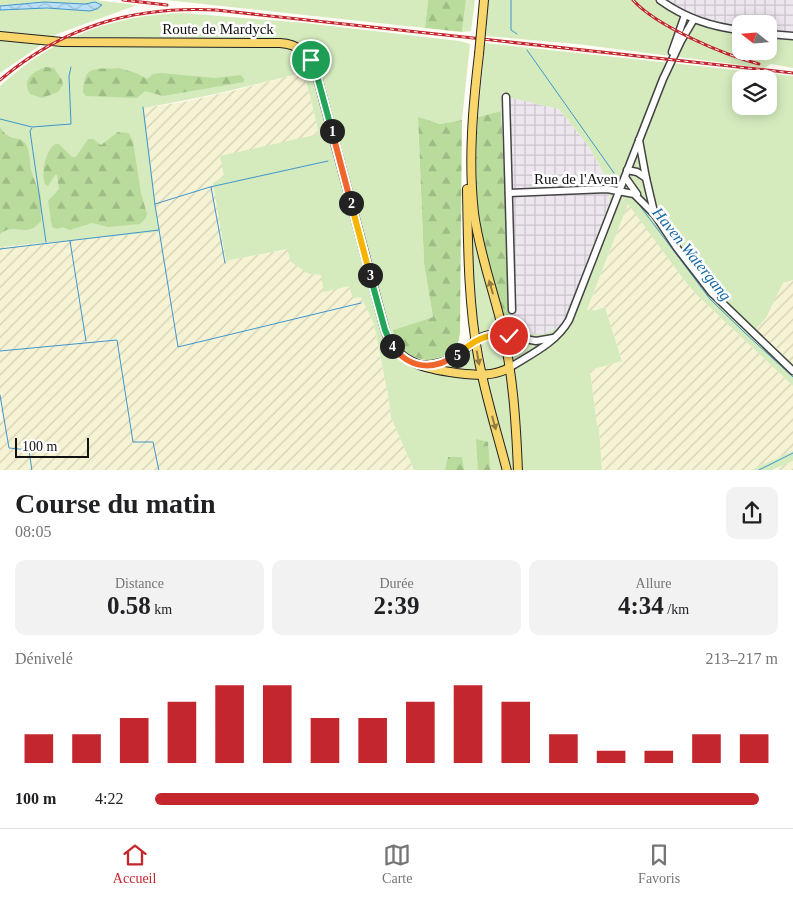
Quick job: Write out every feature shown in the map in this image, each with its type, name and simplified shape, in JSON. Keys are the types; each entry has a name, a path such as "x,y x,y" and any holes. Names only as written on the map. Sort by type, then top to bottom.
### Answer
{"main road":[{"path":"480,0 480,22"},
{"path":"484,0 477,53 472,131 473,202 482,254 510,368 518,470"},
{"name":"Route de Mardyck","path":"0,36 56,42 280,43 292,45 303,51 311,60 316,72 386,334 391,343 399,354 416,364 433,370 482,376 497,374 510,368"},
{"path":"477,53 470,105 467,164 468,267 473,318 482,376 507,470"},
{"path":"463,349 473,318"},
{"path":"416,364 430,365 443,362 456,356 476,340 490,335 503,335"}],"street":[{"path":"660,0 694,20 713,26 732,29"},
{"path":"663,79 685,15"},
{"path":"510,368 546,345 562,332 569,320 663,79 681,41 694,20"},
{"path":"778,35 793,36"},
{"path":"506,97 512,310"},
{"path":"639,140 646,178"},
{"name":"Rue de l'Aven","path":"640,199 626,174 639,172 646,178 655,215"},
{"name":"Rue de l'Aven","path":"509,192 604,190 632,193 655,215 677,248 711,292 793,371"},
{"path":"503,335 536,341 554,338"}],"shaded area":[{"path":"653,0 793,0 793,39 778,38 778,15 732,15 732,32 703,27 676,15"},
{"path":"304,72 319,134 224,176 226,261 287,249 309,274 321,275 349,286 361,296 374,324 391,418 414,470 0,470 0,420 2,420 0,404 0,247 158,232 144,108 183,102 232,91"},
{"path":"502,96 559,109 589,147 608,181 610,202 563,325 546,334 533,336 525,334 520,331 520,320 511,321 501,111"},
{"path":"628,203 697,295 793,386 793,451 751,470 602,470 599,428 597,425 590,370 622,360 605,307 587,311"},
{"path":"793,280 793,364 756,329 766,318 783,283"},
{"path":"793,461 793,470 774,470"}],"green space":[{"path":"0,0 95,0 137,5 57,34 0,73"},
{"path":"166,0 428,0 425,28"},
{"path":"428,0 466,0 462,32 425,28"},
{"path":"466,0 475,0 471,31 462,32"},
{"path":"488,0 653,0 695,23 732,33 732,60 778,60 778,38 793,39 793,68 771,64 764,68 577,44 486,36"},
{"path":"183,13 305,23 460,41 470,44 462,120 440,124 418,118 424,264 433,317 393,330 438,358 454,349 472,348 503,470 414,470 391,418 374,324 361,297 353,298 349,286 324,292 321,275 309,274 291,262 287,249 226,261 213,183 224,176 220,156 319,134 304,72 184,101 144,108 159,232 0,247 0,86 41,55 62,42 84,32 132,18"},
{"path":"485,43 737,70 732,70 732,115 777,115 777,74 793,76 793,280 783,283 766,318 756,329 793,364 793,386 697,295 628,204 587,310 605,307 622,361 590,370 597,425 599,428 602,470 522,470 513,357 505,324 512,331 539,335 547,333 563,324 610,202 608,181 589,147 559,109 502,96 501,111 478,117"},
{"path":"45,67 54,68 63,85 58,92 42,98 30,94 27,85 30,77 36,71"},
{"path":"119,68 136,73 147,79 153,74 161,73 215,78 241,75 244,82 163,96 145,91 137,98 86,96 83,92 84,83 89,72 98,69"},
{"path":"501,111 511,320 520,319 520,331 510,329 504,320 483,241 479,216 476,154 478,117"},
{"path":"418,117 440,124 462,120 460,333 455,347 445,355 432,359 419,359 408,353 399,343 393,330 433,317 424,264"},
{"path":"0,127 7,135 22,140 27,146 31,170 40,195 41,221 30,229 11,229 0,234"},
{"path":"118,132 129,133 133,142 141,193 147,214 146,218 140,224 108,227 92,223 70,230 62,227 57,229 52,227 48,201 59,189 57,175 55,175 48,186 45,184 43,174 46,157 49,152 55,144 59,144 72,157 76,157 88,139 93,139 101,145"},
{"path":"472,229 474,229 478,256 495,313 508,380 513,427 514,470 509,470 504,451 480,336 471,273"},
{"path":"476,439 488,442 490,470 478,470"},
{"path":"793,451 793,461 772,470 751,470"},
{"path":"448,457 462,457 464,470 445,470"}],"water":[{"path":"44,2 85,4 95,2 102,5 90,11 47,8 0,10 0,6"}],"waterway":[{"name":"Haven Watergang","path":"511,0 511,30 517,34"},
{"name":"Haven Watergang","path":"527,50 614,173"},
{"path":"0,119 32,127 71,124 69,76 71,67"},
{"path":"143,107 155,205 178,347 361,303"},
{"path":"32,128 30,131 46,242"},
{"path":"155,204 210,187 328,161"},
{"path":"211,187 225,263"},
{"name":"Haven Watergang","path":"640,206 710,299 793,377"},
{"path":"0,249 159,230"},
{"path":"70,241 86,341"},
{"path":"0,351 117,340 133,442 153,442 159,470"},
{"path":"0,395 9,448 29,450 32,470"},
{"path":"759,470 793,453"}],"railway":[{"path":"123,0 167,5"},
{"path":"633,0 657,20 691,38 728,54 759,64"},
{"path":"0,80 24,61 49,46 101,23 128,16 186,10 216,10 793,73"}],"route":[{"path":"311,60 316,72 385,330 392,346 410,362 427,365 436,364 456,356 471,343 484,336 496,334 509,336"}]}
